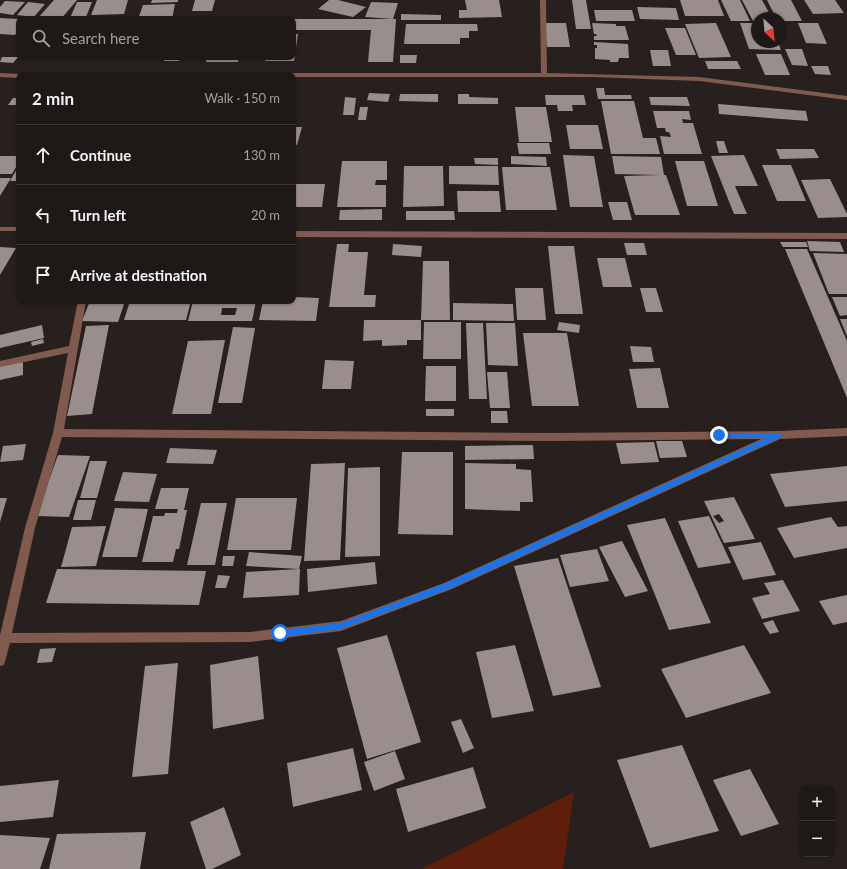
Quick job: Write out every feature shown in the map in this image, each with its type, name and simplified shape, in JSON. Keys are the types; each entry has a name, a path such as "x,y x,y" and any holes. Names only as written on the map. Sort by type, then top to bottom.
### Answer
{"street":[{"path":"543,0 544,74"},
{"path":"296,75 544,74 699,78 847,98"},
{"path":"0,75 16,76"},
{"path":"0,229 16,229"},
{"path":"296,234 847,236"},
{"path":"0,661 30,528 58,433 72,349 81,304"},
{"path":"0,364 72,349"},
{"path":"58,433 552,437 779,435 847,432"},
{"path":"6,638 250,637 341,626 448,586 779,435"}],"shaded area":[{"path":"574,792 563,869 421,869"}],"building":[{"path":"54,0 77,0 64,16 40,16"},
{"path":"97,0 128,0 124,14 91,15"},
{"path":"152,0 178,0 178,2 151,3"},
{"path":"195,0 215,0 212,11 192,11"},
{"path":"329,0 338,0 366,7 353,17 318,9"},
{"path":"465,0 499,0 502,17 459,18 459,10 467,10"},
{"path":"572,0 586,0 591,29 576,29"},
{"path":"680,0 718,0 724,16 685,16"},
{"path":"721,0 740,0 750,21 731,21"},
{"path":"742,0 762,0 769,12 751,12 751,17"},
{"path":"767,0 791,0 802,21 787,21 787,12 773,12"},
{"path":"804,0 835,0 844,13 813,14"},
{"path":"5,1 25,2 13,15 0,13 0,7"},
{"path":"28,2 45,4 35,16 17,15"},
{"path":"77,2 92,2 86,16 71,16"},
{"path":"371,2 398,3 393,19 365,17"},
{"path":"175,4 173,16 139,16 143,5"},
{"path":"637,7 676,8 679,20 640,19"},
{"path":"594,10 632,10 635,21 596,21"},
{"path":"401,14 441,15 441,20 401,20"},
{"path":"0,18 16,19 15,35 0,34"},
{"path":"296,19 396,19 393,62 368,62 371,30 296,30"},
{"path":"544,23 566,23 570,47 547,47"},
{"path":"592,23 625,26 629,40 594,40 594,36 597,36 594,34"},
{"path":"716,23 731,57 699,58 685,24"},
{"path":"740,23 751,23 751,48 780,48 781,50 749,49"},
{"path":"798,23 818,23 827,44 806,43"},
{"path":"406,24 477,24 478,31 469,31 469,38 460,38 460,44 404,44"},
{"path":"665,28 685,28 696,55 676,55"},
{"path":"296,34 298,34 296,48"},
{"path":"594,42 628,44 629,58 619,58 618,62 595,59 595,48 597,48 597,45 594,45"},
{"path":"785,49 802,49 808,66 792,65"},
{"path":"650,50 668,50 671,66 653,66"},
{"path":"756,54 781,54 790,75 765,75"},
{"path":"400,55 417,55 416,63 400,63"},
{"path":"2,57 16,57 13,63 0,62"},
{"path":"164,60 179,60 179,61"},
{"path":"206,60 238,60 238,62 206,62"},
{"path":"265,60 294,60 294,61"},
{"path":"705,61 737,61 741,69 708,69"},
{"path":"811,66 828,66 831,75 815,74"},
{"path":"596,88 604,88 605,95 631,95 632,99 598,99"},
{"path":"369,93 390,94 388,102 367,100"},
{"path":"400,94 438,94 438,102 399,101"},
{"path":"458,94 469,94 469,97 498,98 498,104 458,104"},
{"path":"545,95 584,95 586,105 572,105 573,111 558,111 557,105 546,105"},
{"path":"345,97 356,98 354,115 343,115"},
{"path":"649,97 687,97 690,106 651,105"},
{"path":"13,98 16,98 16,105 8,105"},
{"path":"601,101 634,101 643,138 656,138 660,154 611,154"},
{"path":"718,104 806,111 808,121 719,114"},
{"path":"360,107 368,107 366,120 358,120"},
{"path":"515,107 546,107 552,142 519,142"},
{"path":"653,111 689,111 691,120 682,119 683,123 693,123 702,154 664,154 660,136 671,137 669,132 666,132 665,128 657,128"},
{"path":"566,125 598,125 603,149 570,149"},
{"path":"296,127 302,127 297,145"},
{"path":"716,141 724,141 728,153 719,153"},
{"path":"517,143 549,143 551,154 519,154"},
{"path":"776,149 814,149 819,158 780,159"},
{"path":"563,155 594,156 603,207 570,207"},
{"path":"744,155 758,186 735,186 747,214 734,214 711,156"},
{"path":"0,156 16,156 16,167 12,174 0,174"},
{"path":"511,156 546,157 547,166 511,164"},
{"path":"612,156 661,157 664,175 666,175 680,215 635,215 624,176 660,175 615,174"},
{"path":"474,158 498,158 498,165 475,164"},
{"path":"342,161 387,161 387,180 376,180 375,185 386,185 386,207 337,207"},
{"path":"675,161 704,161 718,206 687,206"},
{"path":"762,165 791,165 806,201 777,201"},
{"path":"404,166 443,166 444,206 403,207"},
{"path":"449,166 498,166 499,185 449,184"},
{"path":"502,167 550,167 557,210 506,210"},
{"path":"16,170 16,181 10,181"},
{"path":"0,178 11,178 0,196"},
{"path":"830,179 847,214 847,217 818,218 801,180"},
{"path":"296,184 325,184 322,207 296,207"},
{"path":"457,191 499,191 501,212 458,212"},
{"path":"608,202 627,202 632,220 613,220"},
{"path":"382,209 382,220 339,220 340,210"},
{"path":"406,211 454,211 455,220 406,220"},
{"path":"807,241 840,242 844,252 810,251"},
{"path":"780,242 806,242 808,247 783,247"},
{"path":"624,243 644,243 647,255 627,255"},
{"path":"337,244 349,244 348,252 368,252 364,295 376,295 375,307 329,307"},
{"path":"393,244 422,246 421,257 392,255"},
{"path":"548,246 574,246 583,314 555,314"},
{"path":"0,247 16,248 0,275"},
{"path":"785,249 807,249 847,341 847,398"},
{"path":"813,253 847,254 847,294 829,294"},
{"path":"597,258 625,258 632,287 603,287"},
{"path":"423,261 449,261 450,320 421,320"},
{"path":"515,288 543,288 546,320 517,320"},
{"path":"640,288 656,288 663,312 646,312"},
{"path":"296,297 319,298 316,321 259,320 262,304 296,304"},
{"path":"832,297 847,297 847,315 840,316"},
{"path":"453,303 513,304 514,321 453,320"},
{"path":"89,304 124,304 118,322 82,321"},
{"path":"129,304 190,304 186,320 124,320"},
{"path":"192,304 255,304 252,321 188,321","holes":["222,308 237,308 235,315 221,315"]},
{"path":"840,319 847,319 847,336"},
{"path":"364,320 421,320 421,340 407,340 407,345 382,346 382,340 363,341"},
{"path":"424,322 461,322 461,359 423,359"},
{"path":"559,322 580,325 579,333 557,330"},
{"path":"466,323 483,323 487,399 469,399"},
{"path":"486,323 515,323 518,366 488,365"},
{"path":"42,325 44,338 0,348 0,335"},
{"path":"109,325 92,414 67,416 86,326"},
{"path":"233,327 255,328 242,403 218,403"},
{"path":"523,333 567,333 579,406 532,406"},
{"path":"43,339 44,343 32,346 31,342"},
{"path":"225,340 211,414 172,414 188,341"},
{"path":"630,346 651,347 654,362 633,362"},
{"path":"325,360 354,361 351,389 322,389"},
{"path":"23,362 23,375 0,380 0,366"},
{"path":"426,366 456,366 456,401 425,401"},
{"path":"660,368 669,408 637,408 629,369"},
{"path":"487,372 507,372 510,408 490,408"},
{"path":"426,409 454,409 454,416 426,416"},
{"path":"491,411 507,411 508,423 491,423"},
{"path":"656,441 682,441 687,457 660,458"},
{"path":"654,442 659,462 621,464 616,443"},
{"path":"26,444 23,460 0,462 3,446"},
{"path":"533,445 534,459 465,460 465,446"},
{"path":"170,448 217,450 213,464 166,463"},
{"path":"402,452 453,452 453,535 398,534"},
{"path":"58,455 90,456 69,517 36,516"},
{"path":"90,461 107,461 97,498 80,498"},
{"path":"345,463 340,560 304,561 311,464"},
{"path":"465,463 516,464 516,469 531,470 533,502 520,502 520,511 465,509"},
{"path":"847,466 847,501 785,507 770,474"},
{"path":"380,467 380,556 345,557 348,468"},
{"path":"123,472 157,474 149,502 114,501"},
{"path":"161,488 189,488 184,510 187,510 179,549 176,549 173,562 142,562 153,516 164,516 165,513 177,513 178,509 155,509"},
{"path":"734,497 755,539 724,543 704,501","holes":["719,514 724,521 719,523 713,516"]},
{"path":"0,498 7,498 0,522"},
{"path":"236,498 297,498 291,550 227,550"},
{"path":"78,500 96,500 91,520 73,520"},
{"path":"201,503 227,503 215,565 187,565"},
{"path":"115,508 148,509 137,557 102,557"},
{"path":"709,516 731,563 698,568 678,521"},
{"path":"831,517 838,527 847,526 847,548 794,558 777,528"},
{"path":"665,518 711,623 669,630 627,525"},
{"path":"106,526 96,566 61,567 72,527"},
{"path":"622,541 648,591 625,597 599,547"},
{"path":"761,542 776,575 743,580 728,547"},
{"path":"597,549 609,581 570,587 560,555"},
{"path":"249,552 302,556 299,569 246,566"},
{"path":"223,556 235,556 233,566 222,566"},
{"path":"558,558 601,687 553,696 514,566"},
{"path":"375,562 377,584 308,592 307,569"},
{"path":"57,569 206,571 199,605 46,603"},
{"path":"300,569 299,595 243,598 246,572"},
{"path":"218,575 230,576 226,588 215,588"},
{"path":"783,580 800,611 762,619 752,598 770,594 764,583"},
{"path":"847,595 847,622 833,625 819,601"},
{"path":"773,620 779,632 770,634 763,623"},
{"path":"387,635 421,742 367,759 337,648"},
{"path":"515,645 534,711 492,718 476,652"},
{"path":"744,645 771,693 686,718 661,669"},
{"path":"56,648 52,662 37,663 40,649"},
{"path":"258,656 264,719 213,729 210,665"},
{"path":"178,663 168,774 132,777 145,666"},
{"path":"461,719 474,748 463,753 451,722"},
{"path":"682,745 719,831 650,848 617,760"},
{"path":"353,748 362,790 293,807 287,763"},
{"path":"395,751 405,779 374,791 364,762"},
{"path":"473,767 486,808 408,832 396,789"},
{"path":"750,769 779,824 741,836 713,780"},
{"path":"59,780 53,817 0,822 0,786"},
{"path":"224,807 241,855 212,869 206,869 190,822"},
{"path":"146,832 140,869 49,869 57,834"},
{"path":"0,835 50,838 40,869 0,869"}],"route":[{"path":"280,633 341,626 448,586 779,435 719,435"}]}
